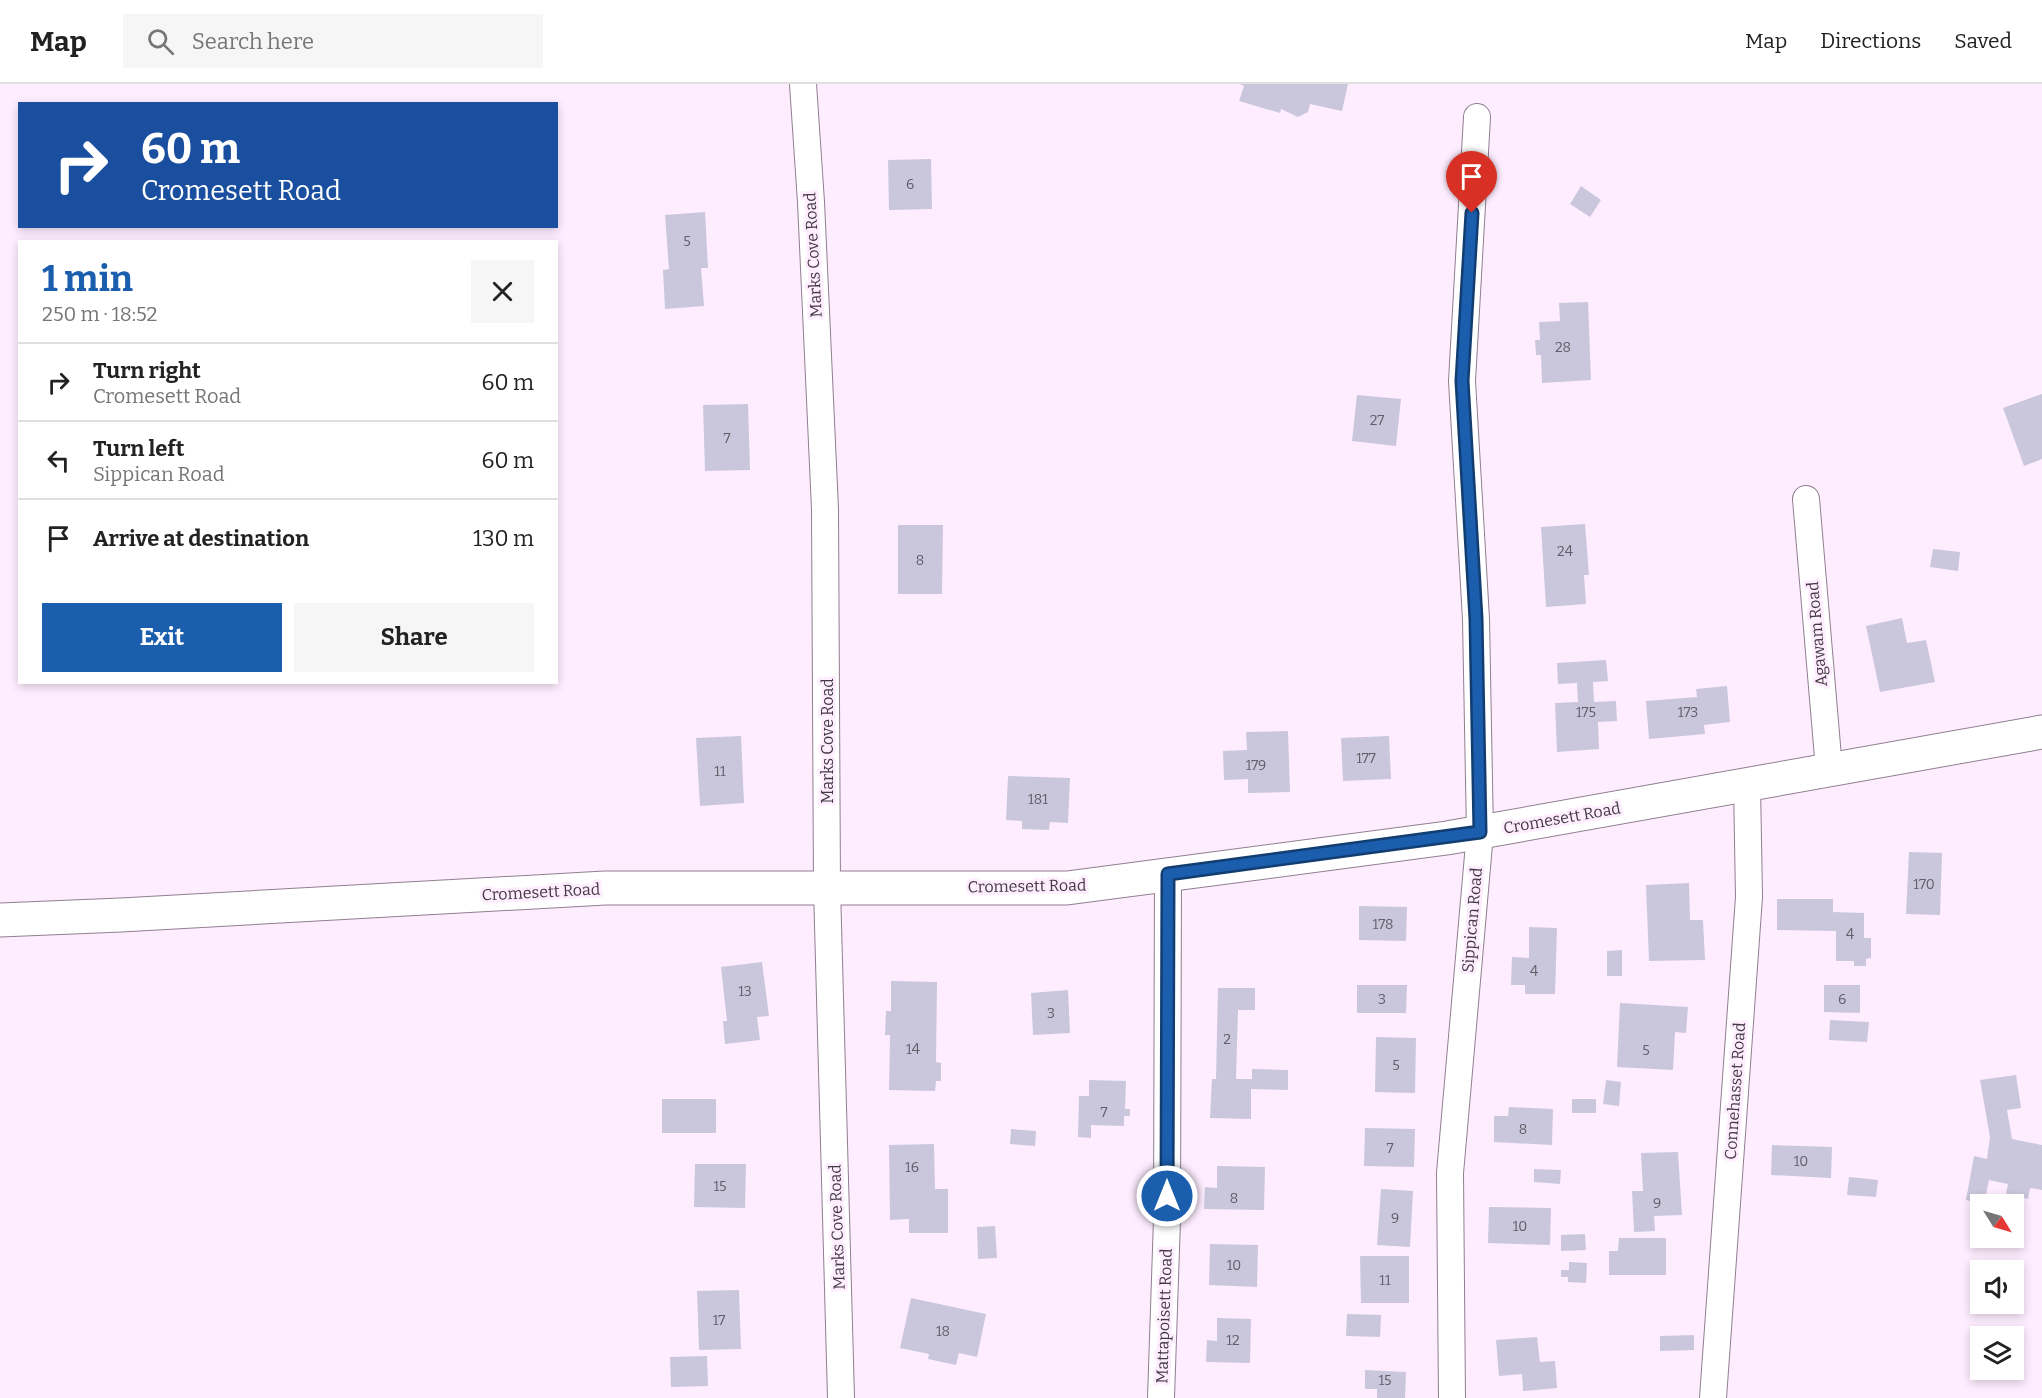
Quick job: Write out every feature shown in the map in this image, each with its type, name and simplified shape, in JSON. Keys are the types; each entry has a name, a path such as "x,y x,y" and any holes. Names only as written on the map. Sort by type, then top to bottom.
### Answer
{"street":[{"name":"Marks Cove Road","path":"803,84 811,202 825,509 827,888 841,1398"},
{"name":"Sippican Road","path":"1452,1398 1450,1173 1480,832 1476,619 1462,381 1478,117"},
{"name":"Agawam Road","path":"1806,499 1829,769"},
{"name":"Cromesett Road","path":"0,920 605,888 1067,888 1480,832 2042,732"},
{"name":"Connehasset Road","path":"1713,1398 1749,897 1747,784"},
{"name":"Mattapoisett Road","path":"1161,1398 1167,1219 1168,874"}],"building":[{"path":"1240,84 1348,84 1342,111 1310,104 1308,112 1298,117 1281,109 1280,113 1239,101 1244,86"},
{"path":"931,159 932,209 889,210 888,160"},
{"path":"1581,186 1601,200 1590,217 1570,204"},
{"path":"705,212 708,268 701,268 704,306 665,309 663,270 669,269 665,215"},
{"path":"1588,302 1591,380 1542,383 1541,355 1536,355 1535,340 1540,340 1539,322 1560,321 1559,303"},
{"path":"2042,394 2042,459 2024,466 2003,408"},
{"path":"1357,395 1401,399 1396,446 1352,441"},
{"path":"748,404 750,470 705,471 703,405"},
{"path":"1585,524 1589,575 1584,575 1586,604 1546,607 1541,527"},
{"path":"898,525 943,525 942,594 898,594"},
{"path":"1933,549 1960,552 1958,571 1930,567"},
{"path":"1902,618 1907,643 1926,640 1935,682 1880,692 1866,626"},
{"path":"1606,660 1608,681 1593,682 1594,702 1616,701 1617,721 1598,722 1599,749 1557,752 1555,703 1578,702 1577,683 1558,684 1557,663"},
{"path":"1727,686 1730,722 1704,725 1705,734 1649,739 1646,701 1697,697 1696,689"},
{"path":"1288,731 1290,792 1248,793 1248,779 1224,780 1223,751 1247,750 1246,732"},
{"path":"741,736 744,803 700,806 696,738"},
{"path":"1389,736 1391,779 1343,781 1341,738"},
{"path":"1008,776 1070,778 1068,823 1050,822 1049,830 1022,829 1022,821 1006,820"},
{"path":"1909,852 1942,853 1940,915 1906,914"},
{"path":"1689,883 1690,920 1703,920 1705,960 1649,961 1646,885"},
{"path":"1777,899 1833,899 1833,912 1864,913 1864,938 1871,938 1871,958 1866,959 1866,966 1854,966 1854,961 1836,961 1836,931 1777,930"},
{"path":"1359,906 1407,907 1406,941 1359,940"},
{"path":"1529,927 1557,928 1555,994 1525,994 1525,985 1511,985 1512,957 1529,958"},
{"path":"1622,950 1622,976 1607,976 1607,951"},
{"path":"762,962 769,1016 757,1017 760,1040 725,1044 723,1021 727,1021 721,967"},
{"path":"891,981 937,982 936,1062 941,1063 941,1081 936,1081 935,1091 889,1090 890,1035 885,1035 886,1011 891,1011"},
{"path":"1357,985 1407,985 1406,1013 1357,1013"},
{"path":"1824,985 1860,985 1860,1013 1824,1012"},
{"path":"1218,988 1255,988 1255,1010 1238,1010 1236,1079 1252,1079 1252,1069 1288,1070 1288,1090 1251,1089 1251,1119 1210,1118 1212,1079 1216,1079"},
{"path":"1068,990 1070,1033 1033,1035 1031,993"},
{"path":"1620,1003 1688,1007 1686,1033 1675,1032 1673,1070 1617,1067"},
{"path":"1830,1020 1869,1022 1867,1042 1829,1040"},
{"path":"1376,1037 1416,1038 1415,1093 1375,1092"},
{"path":"2016,1075 2021,1108 2007,1110 2012,1139 2042,1145 2042,1190 2030,1188 2028,1199 2024,1198 2024,1194 2006,1194 2008,1184 1989,1180 1986,1194 1970,1194 1970,1201 1966,1200 1974,1156 1987,1159 1990,1137 1980,1080"},
{"path":"1089,1080 1126,1081 1125,1109 1130,1109 1130,1116 1124,1116 1124,1126 1091,1125 1091,1138 1078,1137 1079,1096 1089,1096"},
{"path":"1606,1080 1621,1082 1619,1106 1603,1104"},
{"path":"662,1099 716,1099 716,1133 662,1133"},
{"path":"1572,1099 1596,1099 1596,1113 1572,1113"},
{"path":"1509,1107 1553,1109 1552,1145 1494,1142 1494,1116 1508,1116"},
{"path":"1365,1128 1415,1129 1414,1167 1364,1166"},
{"path":"1011,1129 1036,1131 1035,1146 1010,1144"},
{"path":"934,1144 935,1189 948,1189 948,1233 909,1233 909,1219 890,1220 889,1145"},
{"path":"1772,1145 1832,1147 1831,1178 1771,1175"},
{"path":"1678,1152 1682,1215 1654,1216 1655,1231 1634,1232 1632,1191 1643,1191 1641,1153"},
{"path":"695,1164 746,1164 745,1208 694,1207"},
{"path":"1217,1166 1265,1167 1264,1210 1204,1209 1205,1187 1217,1188"},
{"path":"1534,1169 1561,1170 1560,1184 1534,1182"},
{"path":"1849,1177 1878,1180 1876,1197 1847,1195"},
{"path":"1381,1189 1413,1191 1410,1247 1377,1245"},
{"path":"1489,1207 1551,1208 1550,1245 1488,1243"},
{"path":"995,1226 997,1258 978,1259 977,1227"},
{"path":"1585,1234 1586,1250 1561,1251 1561,1235"},
{"path":"1619,1238 1666,1238 1666,1275 1609,1275 1609,1251 1618,1251"},
{"path":"1210,1244 1258,1245 1257,1287 1209,1285"},
{"path":"1360,1256 1409,1256 1409,1303 1361,1303"},
{"path":"1569,1262 1587,1263 1586,1283 1568,1282 1568,1277 1561,1277 1561,1270 1569,1270"},
{"path":"739,1290 741,1349 699,1350 697,1291"},
{"path":"911,1298 986,1314 977,1357 959,1353 956,1365 928,1359 929,1354 900,1348"},
{"path":"1347,1314 1381,1315 1380,1337 1346,1336"},
{"path":"1217,1318 1251,1319 1250,1363 1206,1362 1207,1340 1217,1341"},
{"path":"1694,1335 1694,1350 1660,1351 1660,1336"},
{"path":"1537,1337 1540,1362 1555,1361 1557,1388 1523,1391 1522,1374 1499,1376 1496,1340"},
{"path":"707,1356 708,1386 671,1387 670,1357"},
{"path":"1365,1370 1406,1372 1405,1398 1377,1398 1377,1389 1365,1389"}],"route":[{"path":"1167,1196 1168,874 1480,832 1476,619 1462,381 1472,213"}]}
